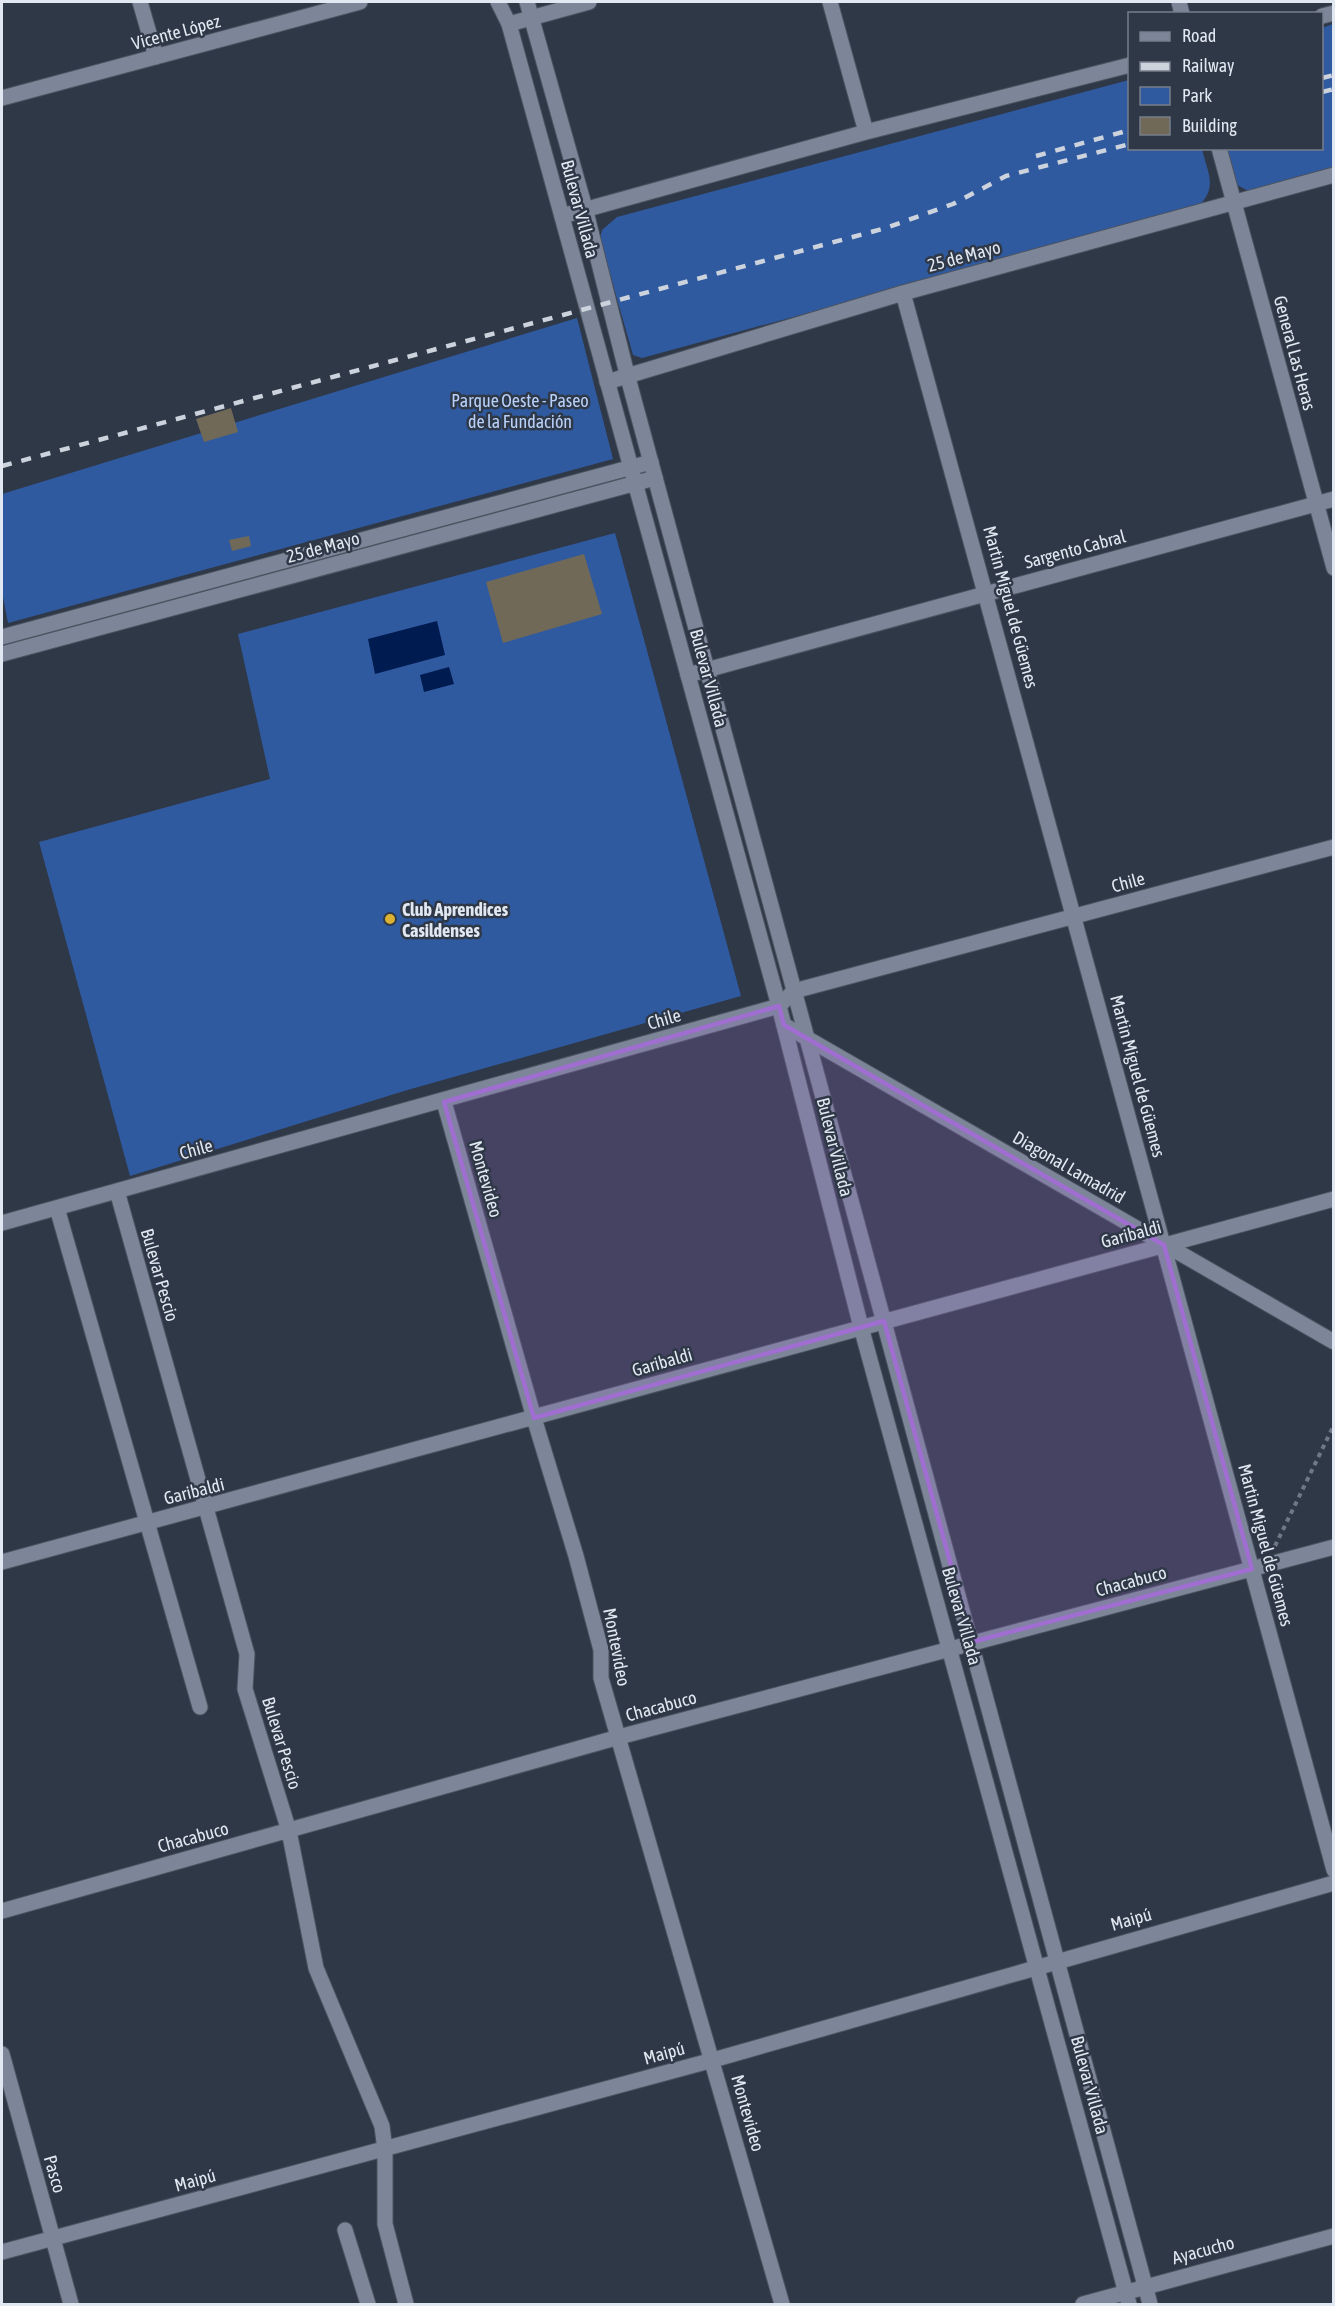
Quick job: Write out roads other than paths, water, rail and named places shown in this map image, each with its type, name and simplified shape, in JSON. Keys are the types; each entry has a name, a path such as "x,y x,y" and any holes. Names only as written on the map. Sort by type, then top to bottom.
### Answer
{"street":[{"path":"140,2 156,57"},
{"name":"Vicente López","path":"2,98 360,2"},
{"name":"Bulevar Villada","path":"498,2 509,24 779,1006 861,1327 952,1650 1128,2298"},
{"name":"Bulevar Villada","path":"526,2 585,208 655,478 1150,2304"},
{"path":"509,24 589,2"},
{"path":"830,2 866,132"},
{"path":"562,216 866,132 1128,66"},
{"name":"General Las Heras","path":"1220,150 1334,568"},
{"name":"25 de Mayo","path":"607,381 903,294 1334,175"},
{"name":"Martin Miguel de Güemes","path":"903,294 987,593 1164,1245 1259,1567 1334,1870"},
{"name":"25 de Mayo","path":"2,637 651,462"},
{"name":"25 de Mayo","path":"2,654 655,478"},
{"name":"Sargento Cabral","path":"688,675 1334,500"},
{"name":"Chile","path":"2,1223 444,1102 779,1006 794,991 1334,847"},
{"name":"Diagonal Lamadrid","path":"784,1025 807,1036 1334,1342"},
{"name":"Montevideo","path":"444,1102 579,1567 601,1650 601,1678 782,2304"},
{"name":"Bulevar Pescio","path":"117,1191 247,1654 245,1689 289,1831 316,1968 382,2126 385,2150 385,2224 406,2304"},
{"name":"Garibaldi","path":"2,1562 205,1509 861,1327 1334,1199"},
{"path":"57,1208 200,1707"},
{"name":"Chacabuco","path":"2,1911 619,1737 1334,1547"},
{"name":"Maipú","path":"2,2252 713,2060 1057,1960 1334,1883"},
{"name":"Pasco","path":"2,2054 71,2304"},
{"path":"345,2230 368,2304"},
{"name":"Ayacucho","path":"1083,2304 1128,2298 1145,2286 1334,2236"}],"railway":[{"path":"1323,78 1334,75"},
{"path":"1323,92 1334,89"},
{"path":"1036,156 1128,131"},
{"path":"2,466 886,228 953,204 1006,176 1128,145"}],"place":[{"name":"Club Aprendices Casildenses","path":"390,919"}],"park label":[{"name":"Parque Oeste - Paseo de la Fundación","path":"520,410"}]}
